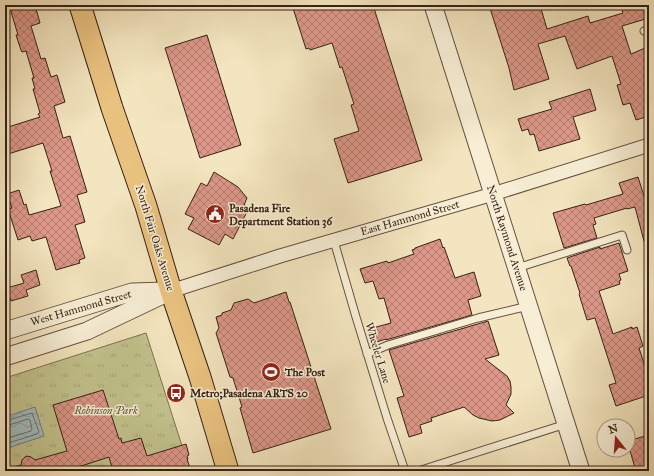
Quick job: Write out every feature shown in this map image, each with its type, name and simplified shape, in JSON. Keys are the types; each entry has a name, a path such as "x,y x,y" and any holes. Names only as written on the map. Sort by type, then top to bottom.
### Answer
{"main road":[{"name":"North Fair Oaks Avenue","path":"80,5 112,108 146,206 171,291 200,378 228,471"}],"street":[{"name":"North Raymond Avenue","path":"433,5 581,471"},
{"name":"East Hammond Street","path":"171,291 273,258 493,194 649,145"},
{"name":"West Hammond Street","path":"5,331 132,292 171,291"},
{"name":"West Hammond Street","path":"5,356 87,331 171,291"}],"lane":[{"path":"516,268 622,234 627,250"},
{"name":"Wheeler Lane","path":"334,240 367,354 404,471"},
{"path":"367,354 388,345 478,318 528,306"},
{"path":"418,471 566,424"}],"green space":[{"name":"Robinson Park","path":"146,333 190,471 5,471 5,378"}],"water":[{"path":"35,407 44,436 5,449 5,417"}],"building":[{"path":"9,5 35,5 40,23 31,26 41,59 45,58 51,77 57,75 65,102 54,106 63,138 70,136 87,192 77,195 85,222 75,225 85,258 79,260 80,263 56,270 46,237 32,241 30,236 18,240 8,209 12,208 7,194 19,190 24,205 26,204 29,215 61,206 43,143 5,155 5,128 40,117 38,114 40,113 33,89 35,89 32,78 34,78 26,51 22,52 21,50"},
{"path":"292,5 373,5 422,160 348,183 334,139 359,131 351,105 354,104 342,67 340,68 332,43 310,50 309,48 306,49"},
{"path":"489,5 540,5 547,29 588,16 590,23 623,13 621,7 629,5 649,5 649,18 622,26 631,54 645,48 646,50 649,49 649,116 636,120 630,103 623,105 617,85 621,84 612,56 577,69 565,36 538,44 549,79 514,90 509,68"},
{"path":"207,35 241,145 200,158 165,48"},
{"path":"590,89 596,110 573,117 580,139 539,151 534,134 530,135 528,129 522,131 518,119 552,109 549,102"},
{"path":"214,172 238,187 247,198 244,205 249,208 233,239 225,234 219,245 188,229 194,218 185,214 201,183 207,186"},
{"path":"638,177 645,199 649,198 649,245 645,245 635,207 594,218 596,224 593,225 597,238 564,248 553,213 623,194 619,183"},
{"path":"440,239 455,278 474,272 481,296 468,300 472,315 373,343 369,329 391,323 384,298 379,299 373,281 365,283 360,269 387,261 388,263 414,254 412,250 415,248"},
{"path":"619,243 628,271 619,274 621,280 619,281 620,284 599,291 613,334 632,327 632,329 637,327 643,346 639,348 649,379 649,395 616,406 609,385 616,383 595,318 587,320 579,294 580,293 567,258 600,247 600,249"},
{"path":"36,270 40,285 26,290 28,296 11,301 7,288 24,283 21,275"},
{"path":"286,292 331,429 253,453 240,408 242,407 233,378 230,377 216,333 219,328 216,317 231,310 234,303 248,299 254,303"},
{"path":"488,321 499,355 485,359 507,376 510,381 511,394 506,405 514,413 500,420 492,421 473,415 464,407 431,418 432,421 420,425 422,433 409,437 397,398 404,396 389,350"},
{"path":"103,390 119,439 121,438 122,443 141,438 147,456 186,444 189,455 187,456 187,459 191,471 113,471 109,457 66,471 11,471 10,468 21,465 22,460 26,456 35,460 67,451 53,405"},
{"path":"645,436 649,448 649,471 636,471 632,458 636,458 636,439"}],"place":[{"name":"Pasadena Fire Department Station 36","path":"215,214"},
{"name":"The Post","path":"271,372"},
{"name":"Metro;Pasadena ARTS 20","path":"176,393"}]}
